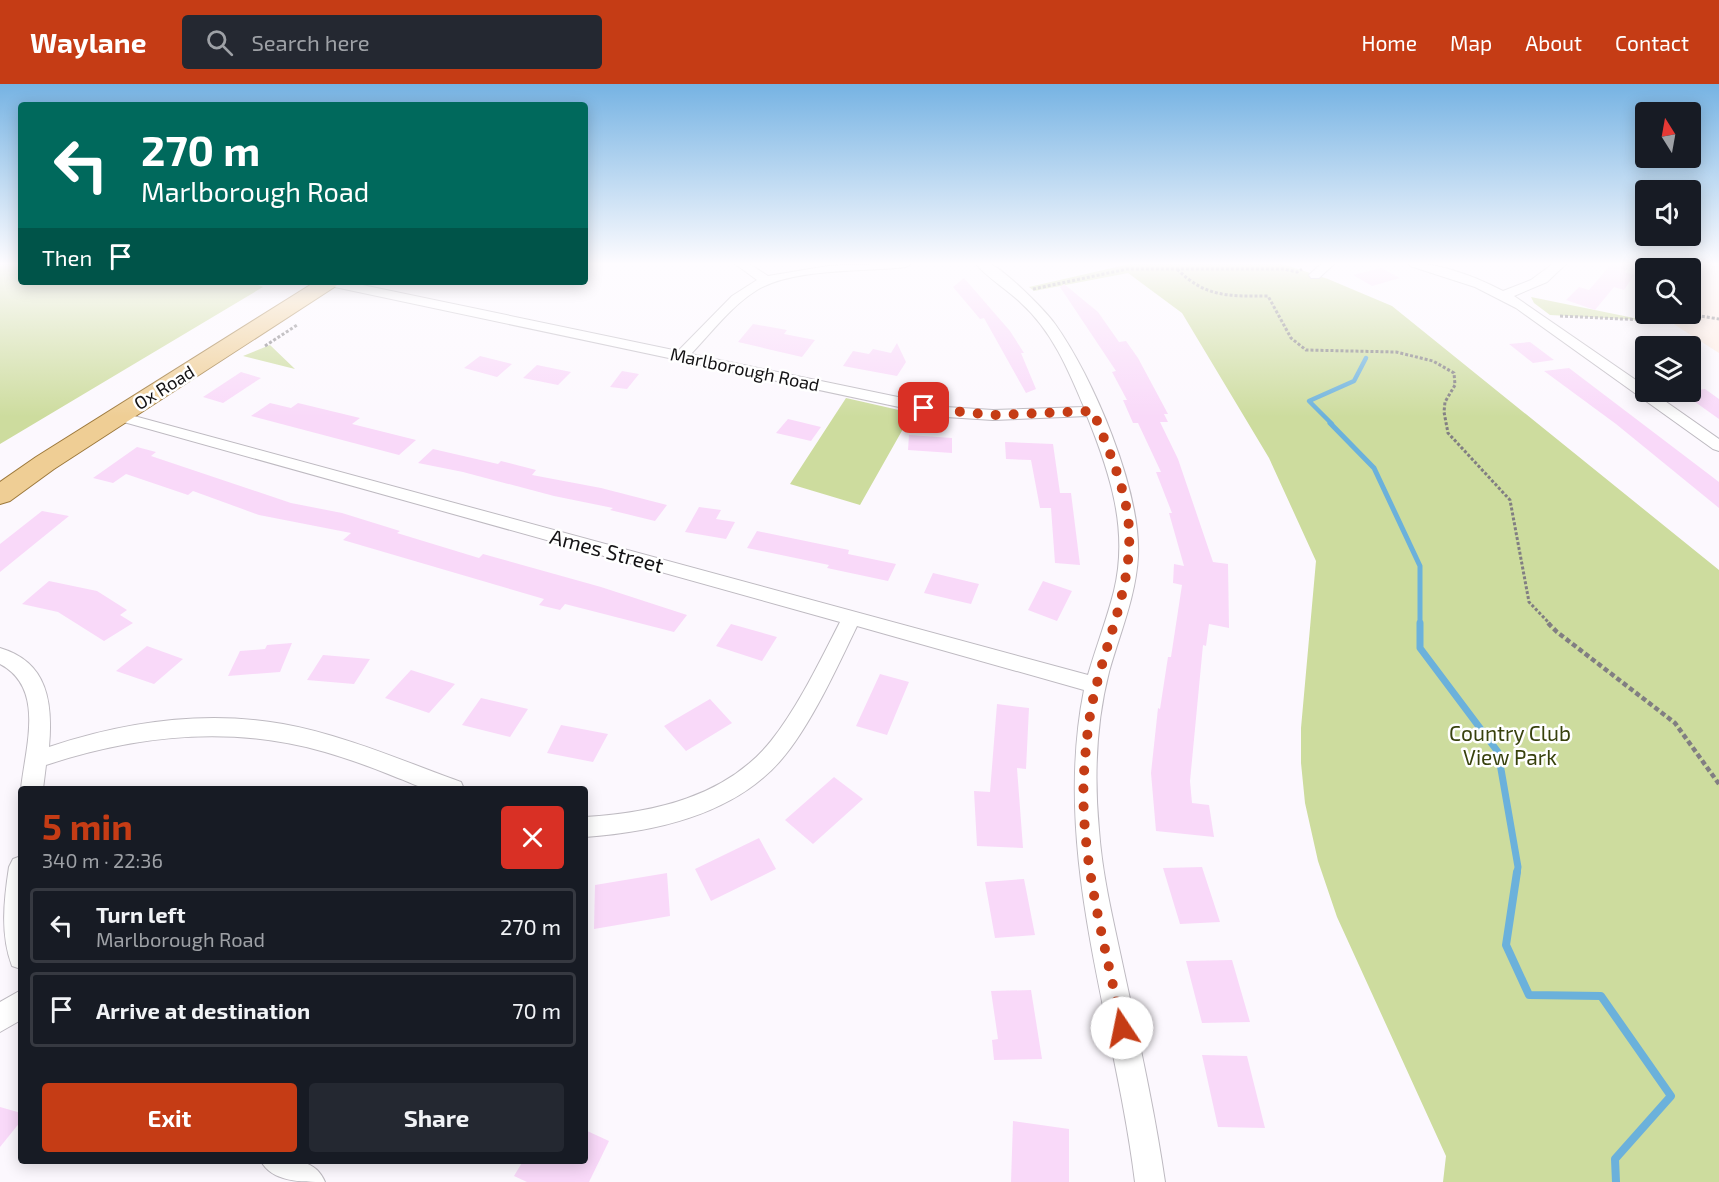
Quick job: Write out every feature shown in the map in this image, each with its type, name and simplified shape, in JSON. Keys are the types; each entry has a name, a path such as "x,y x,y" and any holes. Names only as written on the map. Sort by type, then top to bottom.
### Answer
{"main road":[{"name":"Ox Road","path":"0,472 251,314"},
{"name":"Ox Road","path":"0,495 118,416 279,314"}],"street":[{"name":"Marlborough Road","path":"485,314 946,412 993,415 1093,411"},
{"path":"682,355 722,314"},
{"path":"1039,314 1063,346 1093,411 1118,474 1129,528 1125,585 1096,686 1089,720 1084,776 1092,877 1144,1136 1150,1182"},
{"path":"1534,314 1719,446"},
{"name":"Ames Street","path":"118,416 1096,686"},
{"path":"588,827 619,826 646,821 693,807 750,774 772,756 791,729 852,618"},
{"path":"0,655 9,658 29,673 40,700 32,786"},
{"path":"36,760 86,742 161,729 207,726 255,728 322,743 444,786"},
{"path":"18,890 15,913 18,947"},
{"path":"0,1019 18,1005"},
{"path":"281,1164 310,1182"}],"path":[{"path":"1278,314 1291,338 1306,350 1396,352 1433,361 1454,373 1455,385 1446,402 1444,412 1448,434 1510,500 1529,602 1557,632 1675,723 1719,784"},
{"path":"1552,314 1635,319"},
{"path":"1701,316 1719,319"}],"shaded area":[{"path":"1701,314 1719,314 1719,353 1701,341 1701,336 1692,336 1674,324 1701,324"}],"green space":[{"path":"0,314 217,314 0,444"},
{"name":"Country Club View Park","path":"1183,314 1402,314 1719,570 1719,1182 1443,1182 1446,1156 1337,917 1318,861 1305,803 1301,763 1301,728 1316,561 1269,458"},
{"path":"1549,314 1615,314 1635,320 1550,315"},
{"path":"270,345 295,369 243,356"},
{"path":"846,398 912,413 860,505 790,484"}],"building":[{"path":"976,314 995,314 1010,331 1024,353 1021,353 1036,389 1026,393 984,318 980,319"},
{"path":"1078,314 1100,314 1119,342 1126,341 1138,358 1168,414 1164,414 1168,422 1160,422 1178,459 1213,562 1228,564 1229,628 1209,624 1206,646 1203,645 1190,781 1192,803 1209,805 1214,837 1156,831 1151,773 1158,708 1160,709 1168,657 1171,657 1182,585 1173,583 1174,564 1184,566 1169,513 1172,513 1156,472 1161,472 1138,423 1133,423 1123,400 1127,400 1112,372 1116,371"},
{"path":"753,324 787,330 784,334 815,340 802,357 738,342"},
{"path":"1530,342 1554,360 1533,363 1509,344"},
{"path":"897,343 906,362 897,376 843,366 853,351 869,354 873,349 891,353"},
{"path":"480,356 512,364 497,377 464,368"},
{"path":"537,365 571,372 558,385 523,378"},
{"path":"1569,368 1719,482 1719,508 1616,424 1544,371"},
{"path":"622,371 639,374 627,389 610,387"},
{"path":"241,372 261,378 223,403 203,397"},
{"path":"1705,389 1719,399 1719,419 1695,402 1701,402 1701,390"},
{"path":"270,403 291,408 298,403 360,418 352,424 416,440 399,455 251,416"},
{"path":"788,419 821,427 811,441 776,433"},
{"path":"909,435 952,438 952,453 908,450"},
{"path":"1005,442 1053,444 1060,493 1071,493 1080,565 1055,563 1051,508 1040,508 1031,460 1006,459"},
{"path":"137,447 156,452 151,456 291,503 342,513 400,531 397,533 479,558 483,554 601,587 687,615 674,632 565,604 560,610 539,605 544,599 343,540 351,533 259,515 193,491 188,495 126,474 113,483 93,478"},
{"path":"433,449 498,464 501,461 536,470 532,475 601,488 667,505 655,521 610,510 613,508 418,463"},
{"path":"699,507 721,510 716,519 735,522 726,539 685,532"},
{"path":"42,511 69,516 0,572 0,544"},
{"path":"757,531 849,550 848,554 896,564 888,581 827,568 829,565 747,548"},
{"path":"933,573 979,584 971,604 924,593"},
{"path":"49,581 97,591 127,610 120,615 133,623 104,641 58,612 22,604"},
{"path":"1043,581 1072,591 1057,621 1028,610"},
{"path":"731,624 777,637 762,661 716,646"},
{"path":"292,643 280,672 228,676 240,651 265,649 267,645"},
{"path":"147,646 183,659 154,684 116,671"},
{"path":"323,655 370,659 354,684 307,680"},
{"path":"411,670 455,684 429,713 385,698"},
{"path":"880,674 909,682 887,735 856,726"},
{"path":"481,698 528,709 510,737 462,725"},
{"path":"710,699 732,723 686,751 664,726"},
{"path":"997,704 1029,708 1026,769 1017,768 1023,848 977,846 974,791 990,792"},
{"path":"561,725 608,734 593,762 547,753"},
{"path":"834,777 863,799 813,844 785,820"},
{"path":"759,838 776,869 711,901 695,869"},
{"path":"1202,867 1220,922 1180,924 1163,868"},
{"path":"667,873 670,916 594,929 595,885"},
{"path":"1024,879 1035,935 995,938 985,882"},
{"path":"1232,960 1250,1022 1202,1023 1186,961"},
{"path":"1031,990 1042,1059 994,1060 992,1040 998,1039 991,991"},
{"path":"1202,1055 1247,1056 1265,1128 1218,1127"},
{"path":"0,1107 18,1112 18,1125 0,1147"},
{"path":"1013,1121 1069,1129 1069,1182 1011,1182"},
{"path":"588,1131 609,1141 589,1182 527,1182 514,1176 521,1164 588,1164"}],"waterway":[{"path":"1332,424 1309,401 1354,381 1366,358"},
{"path":"1330,423 1374,468 1420,566 1420,648 1498,752 1518,867 1517,873"},
{"path":"1517,872 1506,945 1529,995 1601,996 1671,1096 1615,1159 1616,1182"}],"route":[{"path":"924,408 993,415 1093,411 1118,474 1129,528 1129,556 1125,585 1096,686 1089,720 1084,776 1092,877 1122,1028"}]}
